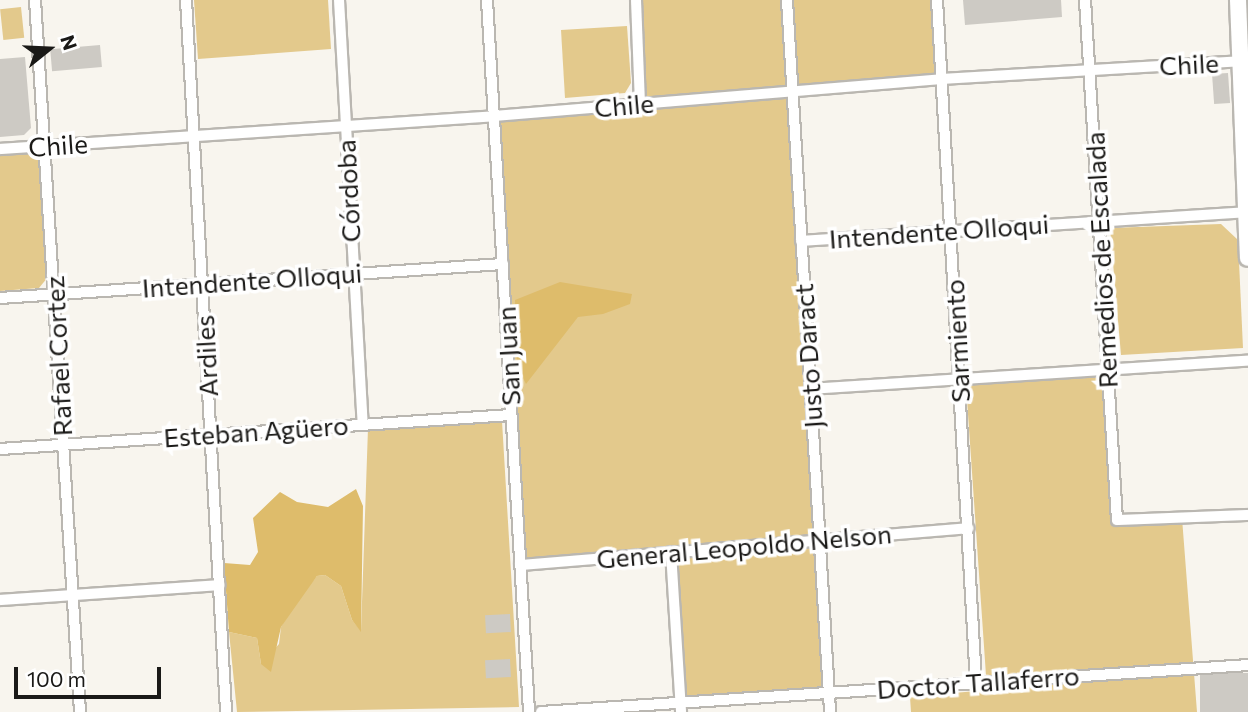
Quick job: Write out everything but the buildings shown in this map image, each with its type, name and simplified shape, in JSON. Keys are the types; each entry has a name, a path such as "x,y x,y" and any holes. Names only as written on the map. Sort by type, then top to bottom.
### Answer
{"street":[{"name":"Rafael Cortez","path":"35,0 80,712"},
{"name":"Ardiles","path":"186,0 226,712"},
{"name":"Córdoba","path":"339,0 363,424"},
{"name":"San Juan","path":"487,0 529,712"},
{"path":"636,0 640,104"},
{"name":"Justo Daract","path":"787,0 830,712"},
{"name":"Sarmiento","path":"937,0 976,682"},
{"name":"Remedios de Escalada","path":"1085,0 1117,520 1248,515"},
{"path":"1238,0 1246,65 1248,258"},
{"name":"Chile","path":"0,149 493,116 1089,69 1246,65"},
{"name":"Intendente Olloqui","path":"801,241 1247,212"},
{"name":"Intendente Olloqui","path":"0,298 353,272 503,264"},
{"path":"810,389 1248,361"},
{"name":"Esteban Agüero","path":"0,449 511,415"},
{"name":"General Leopoldo Nelson","path":"520,565 968,528"},
{"path":"671,552 680,707"},
{"path":"0,600 219,585"},
{"name":"Doctor Tallaferro","path":"541,712 680,707 829,692 1248,664"}],"shaded area":[{"path":"194,0 328,0 331,49 198,59"},
{"path":"636,0 937,0 942,79 792,91 829,692 680,702 671,553 520,565 493,116 640,104"},
{"path":"21,7 24,38 3,40 0,9"},
{"path":"627,26 631,83 625,93 565,98 561,30"},
{"path":"34,152 39,156 48,277 39,288 0,291 0,155"},
{"path":"1221,224 1238,240 1243,348 1121,355 1110,228"},
{"path":"560,282 632,294 630,304 603,314 578,317 526,384 517,366 515,300"},
{"path":"1104,377 1117,520 1182,518 1197,712 911,712 910,697 987,690 966,385"},
{"path":"502,421 519,707 237,712 229,632 257,638 261,664 279,644 281,627 292,606 317,576 325,575 341,586 352,620 361,631 368,428"},
{"path":"356,489 363,506 361,632 352,620 341,586 325,575 317,576 281,627 271,672 261,664 257,638 229,632 224,563 250,565 258,552 253,518 280,492 297,502 328,507"}]}
